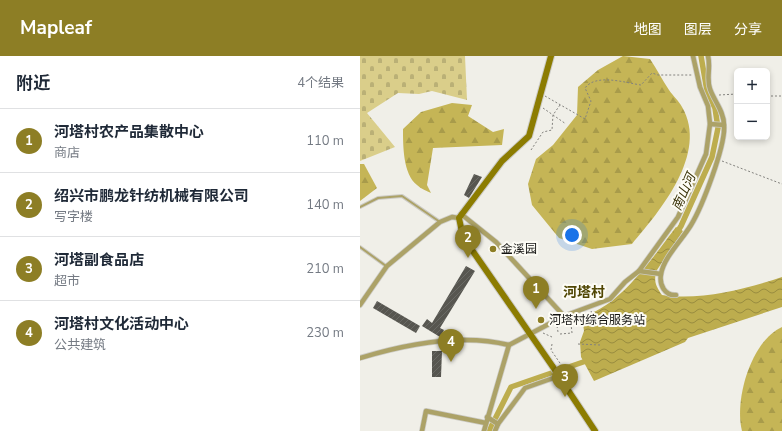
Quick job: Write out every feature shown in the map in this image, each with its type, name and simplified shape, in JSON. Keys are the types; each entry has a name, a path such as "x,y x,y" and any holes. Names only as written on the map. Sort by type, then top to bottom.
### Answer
{"street":[{"path":"551,56 529,136 502,161 460,216 463,237 530,333 595,431"},
{"path":"360,358 418,343 492,341 509,345 561,317 610,299 625,282 639,271 678,217 706,154 710,124 708,106 693,56"},
{"path":"676,295 672,295 664,291 661,274 666,263 692,224 718,160 724,125 714,95 710,89 708,79 710,65 708,56"},
{"path":"710,124 724,125"},
{"path":"360,305 387,266 440,222 452,217 460,216 496,242 561,317"},
{"path":"639,271 661,274"},
{"path":"484,431 509,345"},
{"path":"495,431 498,424 526,388 558,375"},
{"path":"422,431 426,411 486,423"},
{"path":"488,417 498,424"}],"lane":[{"path":"360,207 378,198 402,196 440,222"},
{"path":"360,248 387,266"}],"path":[{"path":"540,94 585,119 591,101 585,88 589,83 601,80 641,85 652,73 658,75 698,75"},
{"path":"714,95 734,94"},
{"path":"770,96 782,96"},
{"path":"538,104 566,124"},
{"path":"531,150 543,132 552,130 553,115 560,105"},
{"path":"718,160 782,184"},
{"path":"590,307 596,323"},
{"path":"558,332 561,317 571,324 572,333 560,334"},
{"path":"540,328 544,334 552,337"},
{"path":"552,344 551,350 562,366"},
{"path":"578,344 600,345"}],"green space":[{"path":"360,56 465,56 467,100 432,91 419,94 398,93 367,113 395,147 360,161"},
{"path":"623,56 650,59 666,86 682,107 689,125 690,143 678,180 655,215 632,244 592,249 559,238 532,205 528,184 536,159 553,145 577,115 578,87 598,70"},
{"path":"452,103 472,105 468,116 493,132 504,129 502,145 433,148 427,185 431,193 422,189 412,180 409,174 406,167 403,129 421,112"},
{"path":"360,164 364,164 377,188 360,201"},
{"path":"782,327 782,431 742,431 740,418 741,404 747,373 762,345 771,334"}],"water":[{"path":"676,227 683,231 657,270 655,277 658,289 662,295 692,296 723,293 782,277 782,307 688,338 685,342 594,381 581,357 580,342 584,331 582,315 595,311 608,304 621,293 634,280"}],"building":[{"path":"474,174 482,177 469,198 464,195"},
{"path":"466,266 475,271 440,328 444,330 440,337 422,326 427,319 432,323"},
{"path":"377,301 420,326 416,333 373,308"},
{"path":"432,351 442,351 441,377 432,377"}],"waterway":[{"name":"南山河","path":"676,234 712,157 718,128 715,108 707,91 701,56"},
{"path":"489,431 511,387 589,360"}],"place":[{"name":"金溪园","path":"493,249"},
{"name":"绍兴市鹏龙针纺机械有限公司","path":"468,258"},
{"name":"河塔村农产品集散中心","path":"536,309"},
{"name":"河塔村综合服务站","path":"541,320"},
{"name":"河塔村文化活动中心","path":"451,362"},
{"name":"河塔副食品店","path":"565,397"}],"district":[{"name":"河塔村","path":"584,292"}]}
